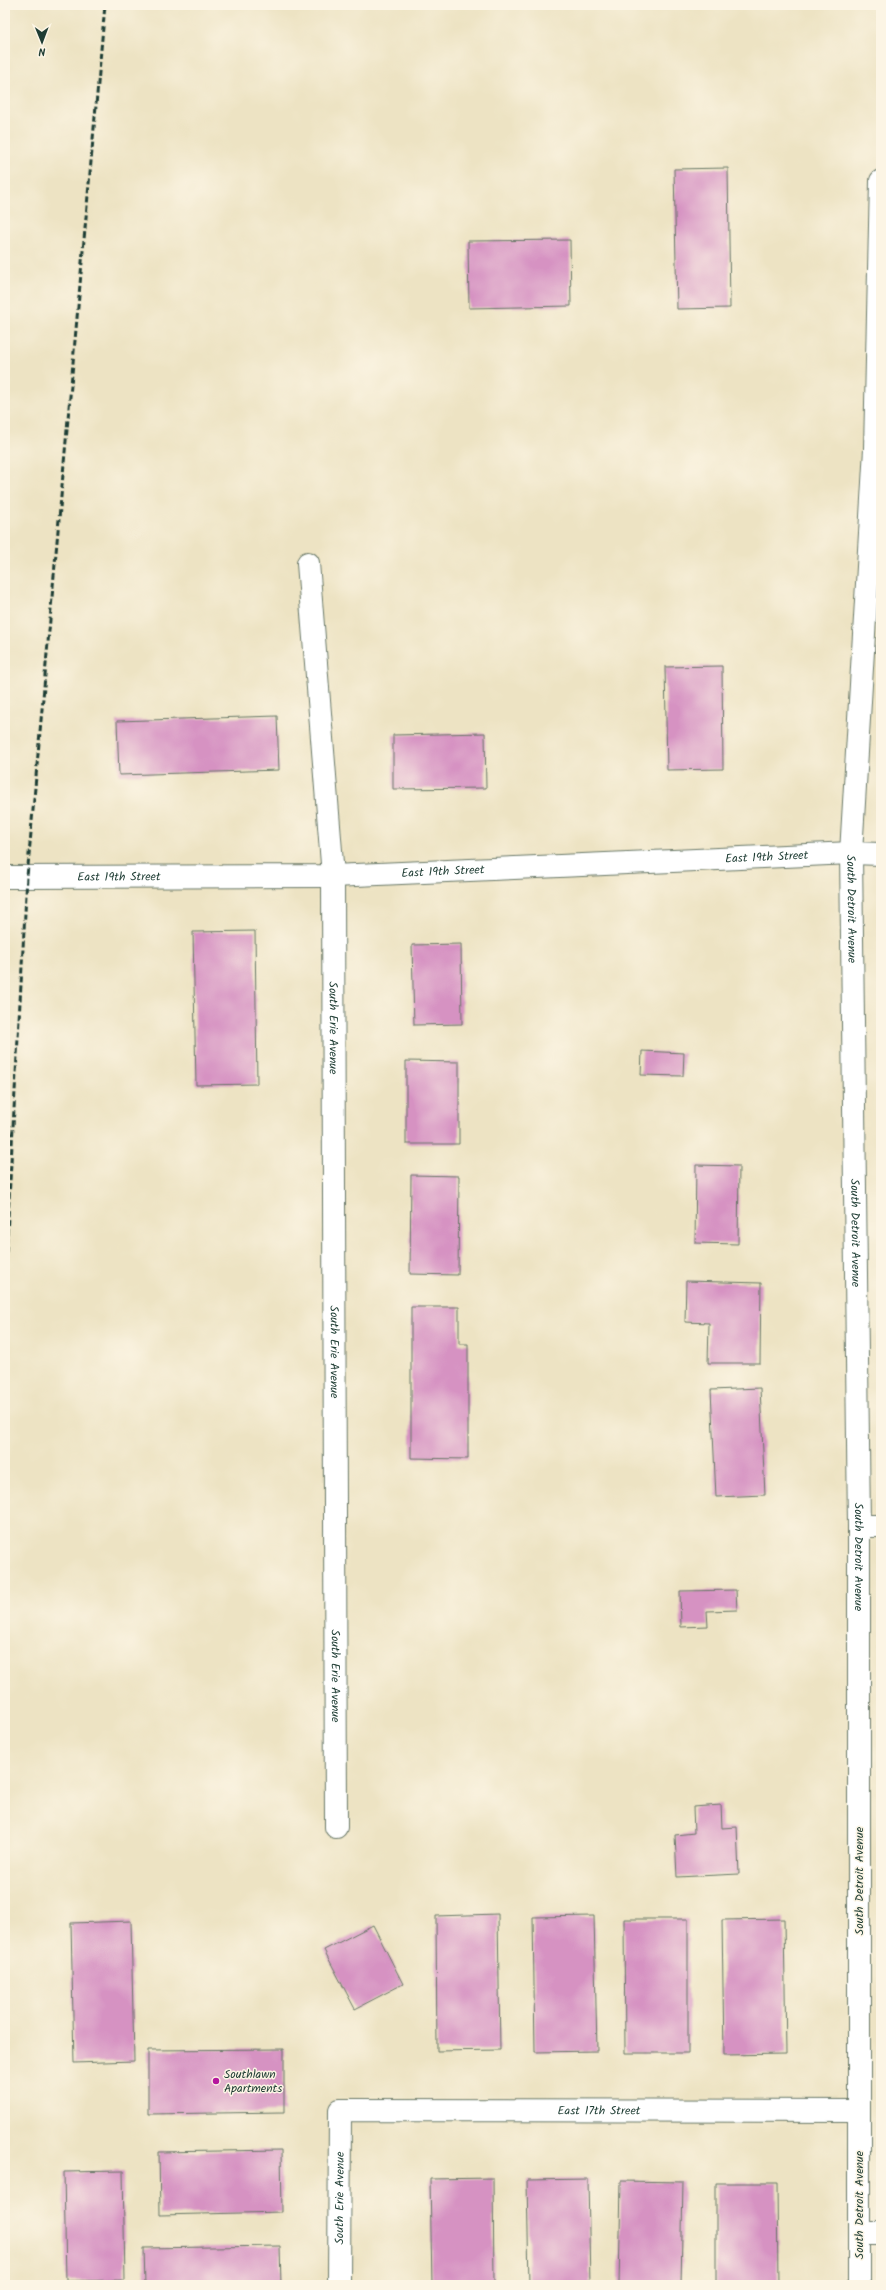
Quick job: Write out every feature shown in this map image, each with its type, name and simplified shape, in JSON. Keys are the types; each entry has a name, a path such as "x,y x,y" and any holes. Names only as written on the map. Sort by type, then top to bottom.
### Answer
{"street":[{"name":"South Detroit Avenue","path":"859,2285 871,2234 859,2111 859,1526 851,853 875,449 881,181"},
{"name":"South Erie Avenue","path":"308,563 333,876 336,1827"},
{"name":"East 19th Street","path":"5,877 333,876 851,853 881,854"},
{"path":"859,1526 881,1526"},
{"name":"South Erie Avenue","path":"339,2285 340,2110"},
{"name":"East 17th Street","path":"340,2110 859,2111"}],"building":[{"path":"728,168 730,308 677,309 674,169"},
{"path":"570,240 571,306 469,308 468,241"},
{"path":"722,666 723,769 667,770 665,667"},
{"path":"277,716 279,770 119,775 117,721"},
{"path":"485,733 486,788 393,789 393,735"},
{"path":"255,931 257,1084 196,1085 193,932"},
{"path":"461,944 462,1024 414,1025 412,945"},
{"path":"642,1051 684,1053 683,1076 641,1075"},
{"path":"406,1061 459,1062 459,1144 406,1144"},
{"path":"696,1165 739,1166 738,1244 695,1243"},
{"path":"411,1175 459,1176 458,1275 410,1274"},
{"path":"686,1281 761,1283 760,1363 708,1363 709,1323 685,1322"},
{"path":"411,1307 459,1307 459,1344 468,1344 468,1459 411,1458"},
{"path":"760,1388 765,1495 716,1497 711,1390"},
{"path":"736,1590 737,1610 707,1611 708,1626 681,1627 680,1591"},
{"path":"721,1805 722,1828 737,1827 739,1874 677,1877 675,1835 694,1833 693,1807"},
{"path":"498,1914 500,2050 437,2051 436,1916"},
{"path":"594,1916 597,2051 535,2052 533,1917"},
{"path":"624,1919 688,1919 688,2053 625,2053"},
{"path":"784,1919 786,2054 724,2055 722,1920"},
{"path":"131,1921 134,2061 74,2063 71,1923"},
{"path":"373,1925 403,1984 355,2009 324,1950"},
{"name":"Southlawn Apartments","path":"284,2049 284,2112 148,2114 148,2050"},
{"path":"281,2150 282,2212 160,2215 159,2152"},
{"path":"123,2171 125,2280 66,2281 64,2172"},
{"path":"493,2178 494,2285 432,2285 430,2179"},
{"path":"588,2179 590,2285 529,2285 527,2180"},
{"path":"621,2181 683,2182 681,2285 619,2285"},
{"path":"716,2183 777,2183 778,2285 716,2285"},
{"path":"280,2246 281,2285 145,2285 144,2248"}],"railway":[{"path":"5,1270 27,877 105,5"}],"place":[{"name":"Southlawn Apartments","path":"216,2081"}]}
